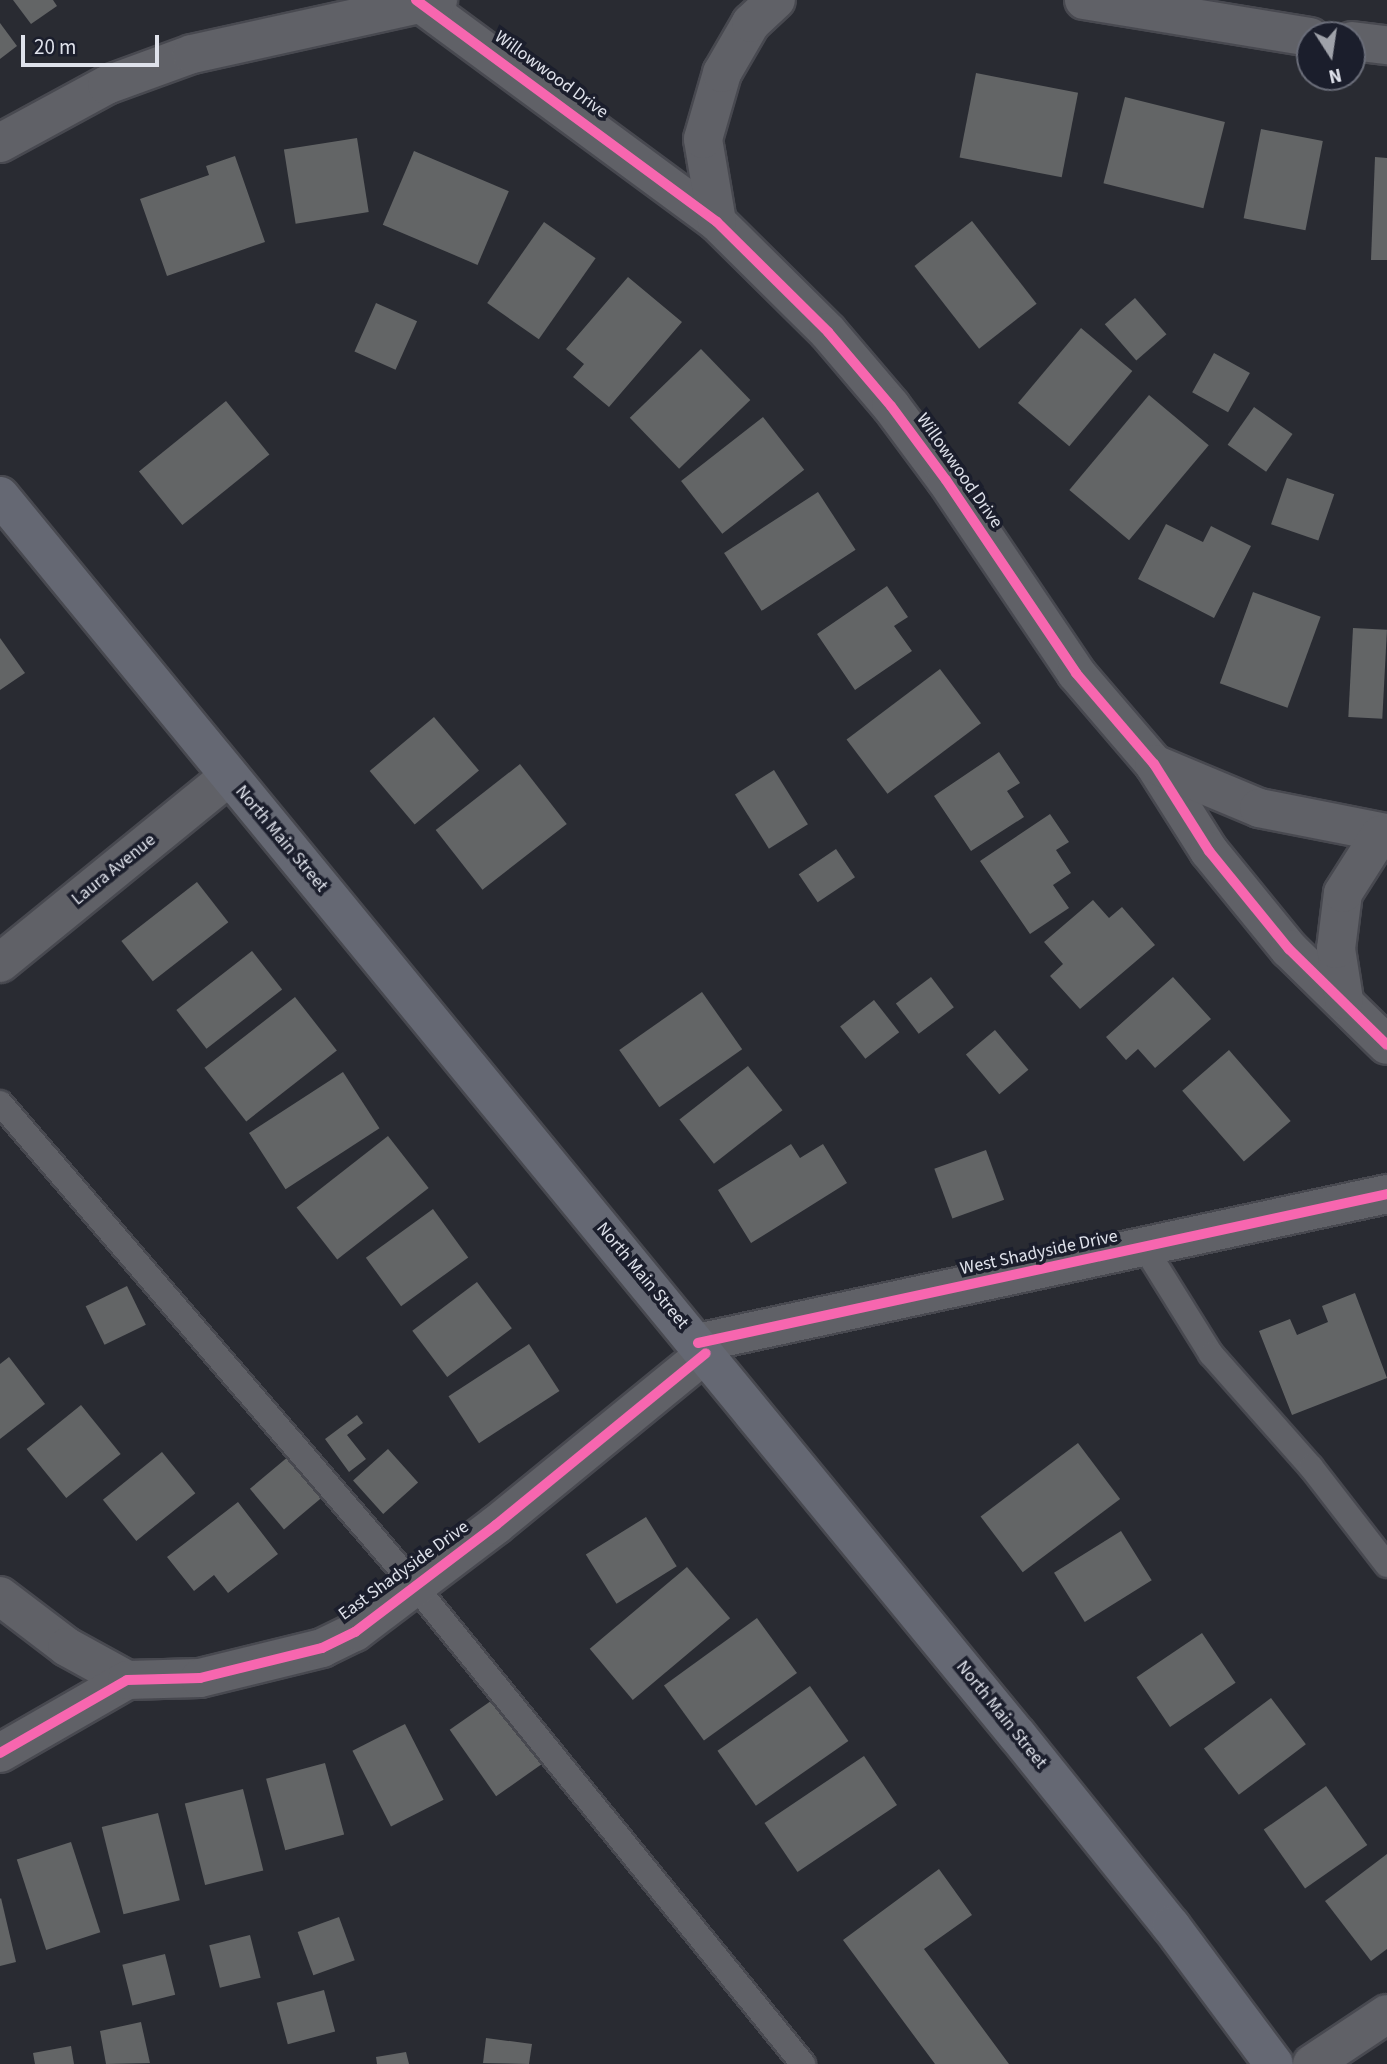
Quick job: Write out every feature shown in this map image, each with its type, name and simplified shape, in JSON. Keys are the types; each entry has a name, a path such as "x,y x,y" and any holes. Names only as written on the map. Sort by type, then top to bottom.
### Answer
{"main road":[{"name":"North Main Street","path":"0,496 702,1348 1171,1926 1274,2064"}],"street":[{"path":"717,222 703,139 722,73 751,23 776,0"},
{"path":"0,143 107,85 192,54 425,1"},
{"name":"Willowwood Drive","path":"425,1 717,222 828,332 891,405 1076,673 1154,764 1209,851 1289,949 1387,1045"},
{"path":"1100,1 1296,35"},
{"path":"1366,43 1387,45"},
{"path":"1154,764 1259,807 1384,834 1343,893 1336,949 1344,1000"},
{"name":"Laura Avenue","path":"0,964 229,776"},
{"name":"West Shadyside Drive","path":"702,1348 1387,1194"},
{"name":"East Shadyside Drive","path":"0,1753 127,1680 200,1678 322,1648 355,1632 415,1586 702,1348"},
{"path":"0,1596 67,1647 127,1680"},
{"path":"1312,2064 1387,2014"}],"lane":[{"path":"0,1103 415,1586 803,2064"},
{"path":"1144,1248 1211,1354 1311,1467 1387,1565"}],"building":[{"path":"13,0 53,0 57,6 31,24"},
{"path":"0,23 17,46 0,59"},
{"path":"976,73 1078,93 1062,177 960,157"},
{"path":"1125,97 1225,122 1203,208 1103,183"},
{"path":"1261,129 1323,141 1305,230 1244,218"},
{"path":"357,138 369,212 296,224 284,150"},
{"path":"414,151 509,191 478,265 383,225"},
{"path":"235,156 265,242 167,276 140,199 209,175 206,166"},
{"path":"1375,157 1387,158 1387,260 1371,260"},
{"path":"972,221 1037,304 979,349 914,266"},
{"path":"544,222 596,258 539,339 487,303"},
{"path":"628,277 682,322 609,407 573,377 584,364 566,349"},
{"path":"1135,298 1166,334 1136,360 1105,324"},
{"path":"376,303 417,321 396,370 354,351"},
{"path":"1081,328 1132,371 1069,446 1018,403"},
{"path":"701,349 750,400 679,469 630,418"},
{"path":"1214,353 1250,373 1228,412 1192,392"},
{"path":"1149,395 1209,445 1129,540 1069,490"},
{"path":"226,401 269,455 182,525 139,471"},
{"path":"1254,407 1293,434 1266,472 1228,445"},
{"path":"763,417 804,470 722,534 681,481"},
{"path":"1287,478 1334,494 1318,541 1271,524"},
{"path":"818,492 856,550 762,611 724,553"},
{"path":"1166,524 1203,542 1211,526 1251,546 1214,618 1138,579"},
{"path":"887,586 908,617 894,626 912,651 855,690 817,634"},
{"path":"1253,592 1321,617 1287,708 1220,683"},
{"path":"1353,628 1387,630 1382,719 1348,717"},
{"path":"0,638 25,673 0,690"},
{"path":"940,669 981,723 887,794 847,739"},
{"path":"434,717 479,771 415,825 370,771"},
{"path":"999,752 1020,783 1007,791 1024,817 971,851 934,796"},
{"path":"520,764 567,824 482,890 436,830"},
{"path":"774,770 808,824 769,849 735,794"},
{"path":"1050,814 1069,842 1056,850 1071,873 1053,885 1069,908 1030,934 980,861"},
{"path":"836,849 855,877 818,902 799,874"},
{"path":"197,882 228,922 153,981 121,941"},
{"path":"1093,900 1109,918 1122,907 1155,945 1080,1009 1050,976 1063,964 1044,942"},
{"path":"252,951 282,990 207,1049 176,1010"},
{"path":"931,977 954,1007 919,1034 896,1003"},
{"path":"1173,977 1211,1019 1155,1068 1138,1049 1126,1060 1106,1037"},
{"path":"702,992 742,1049 659,1107 619,1050"},
{"path":"295,997 337,1051 246,1121 204,1068"},
{"path":"874,1000 899,1032 865,1059 840,1026"},
{"path":"995,1030 1028,1070 999,1094 966,1054"},
{"path":"1229,1050 1291,1121 1244,1162 1182,1091"},
{"path":"748,1066 782,1110 714,1164 679,1120"},
{"path":"343,1072 379,1128 286,1189 249,1133"},
{"path":"388,1136 429,1188 337,1259 297,1207"},
{"path":"791,1144 800,1158 823,1144 847,1183 751,1243 718,1190"},
{"path":"986,1150 1004,1200 952,1219 934,1169"},
{"path":"433,1209 468,1258 401,1306 366,1258"},
{"path":"477,1282 512,1328 447,1377 412,1331"},
{"path":"127,1286 146,1325 105,1345 86,1306"},
{"path":"1355,1293 1387,1378 1292,1415 1259,1331 1290,1319 1297,1335 1328,1322 1322,1306"},
{"path":"529,1344 559,1391 479,1443 448,1396"},
{"path":"9,1357 45,1404 0,1439 0,1364"},
{"path":"81,1405 121,1454 66,1498 27,1449"},
{"path":"357,1415 363,1423 347,1435 366,1459 349,1472 325,1439"},
{"path":"1078,1443 1120,1499 1023,1572 981,1516"},
{"path":"388,1449 418,1482 383,1514 353,1480"},
{"path":"162,1452 195,1493 136,1541 103,1500"},
{"path":"289,1456 323,1497 284,1529 250,1489"},
{"path":"238,1502 278,1554 228,1593 214,1575 194,1591 167,1557"},
{"path":"646,1517 677,1566 617,1604 586,1555"},
{"path":"1121,1531 1152,1580 1085,1622 1054,1573"},
{"path":"687,1567 730,1618 633,1700 590,1649"},
{"path":"757,1618 797,1673 704,1741 664,1686"},
{"path":"1202,1633 1236,1683 1170,1727 1137,1677"},
{"path":"810,1686 848,1741 756,1806 717,1751"},
{"path":"498,1696 544,1762 496,1796 450,1730"},
{"path":"1271,1698 1306,1744 1239,1795 1204,1749"},
{"path":"405,1724 444,1800 391,1827 352,1751"},
{"path":"864,1756 897,1805 798,1872 765,1823"},
{"path":"325,1763 344,1834 285,1850 266,1779"},
{"path":"1326,1786 1367,1845 1305,1889 1264,1830"},
{"path":"243,1789 263,1871 205,1885 185,1804"},
{"path":"158,1813 180,1900 123,1914 102,1827"},
{"path":"71,1842 100,1932 46,1950 17,1860"},
{"path":"1387,1854 1387,1949 1371,1961 1325,1901"},
{"path":"939,1869 972,1915 924,1949 1009,2064 935,2064 843,1940"},
{"path":"0,1899 16,1962 0,1966"},
{"path":"339,1917 355,1960 313,1975 298,1932"},
{"path":"250,1935 261,1978 220,1988 209,1945"},
{"path":"165,1954 175,1995 132,2005 122,1965"},
{"path":"324,1990 335,2032 288,2044 277,2003"},
{"path":"141,2022 150,2063 106,2064 100,2031"},
{"path":"486,2038 532,2044 529,2064 483,2063"},
{"path":"71,2046 74,2064 35,2064 33,2053"},
{"path":"406,2052 409,2064 377,2064 376,2057"}],"cycle path":[{"path":"416,0 717,222 828,332 891,406 946,480 1076,673 1154,764 1209,851 1289,949 1387,1045"},
{"path":"698,1343 1387,1194"},
{"path":"0,1753 127,1680 200,1678 322,1648 355,1632 496,1525 706,1353"}]}
